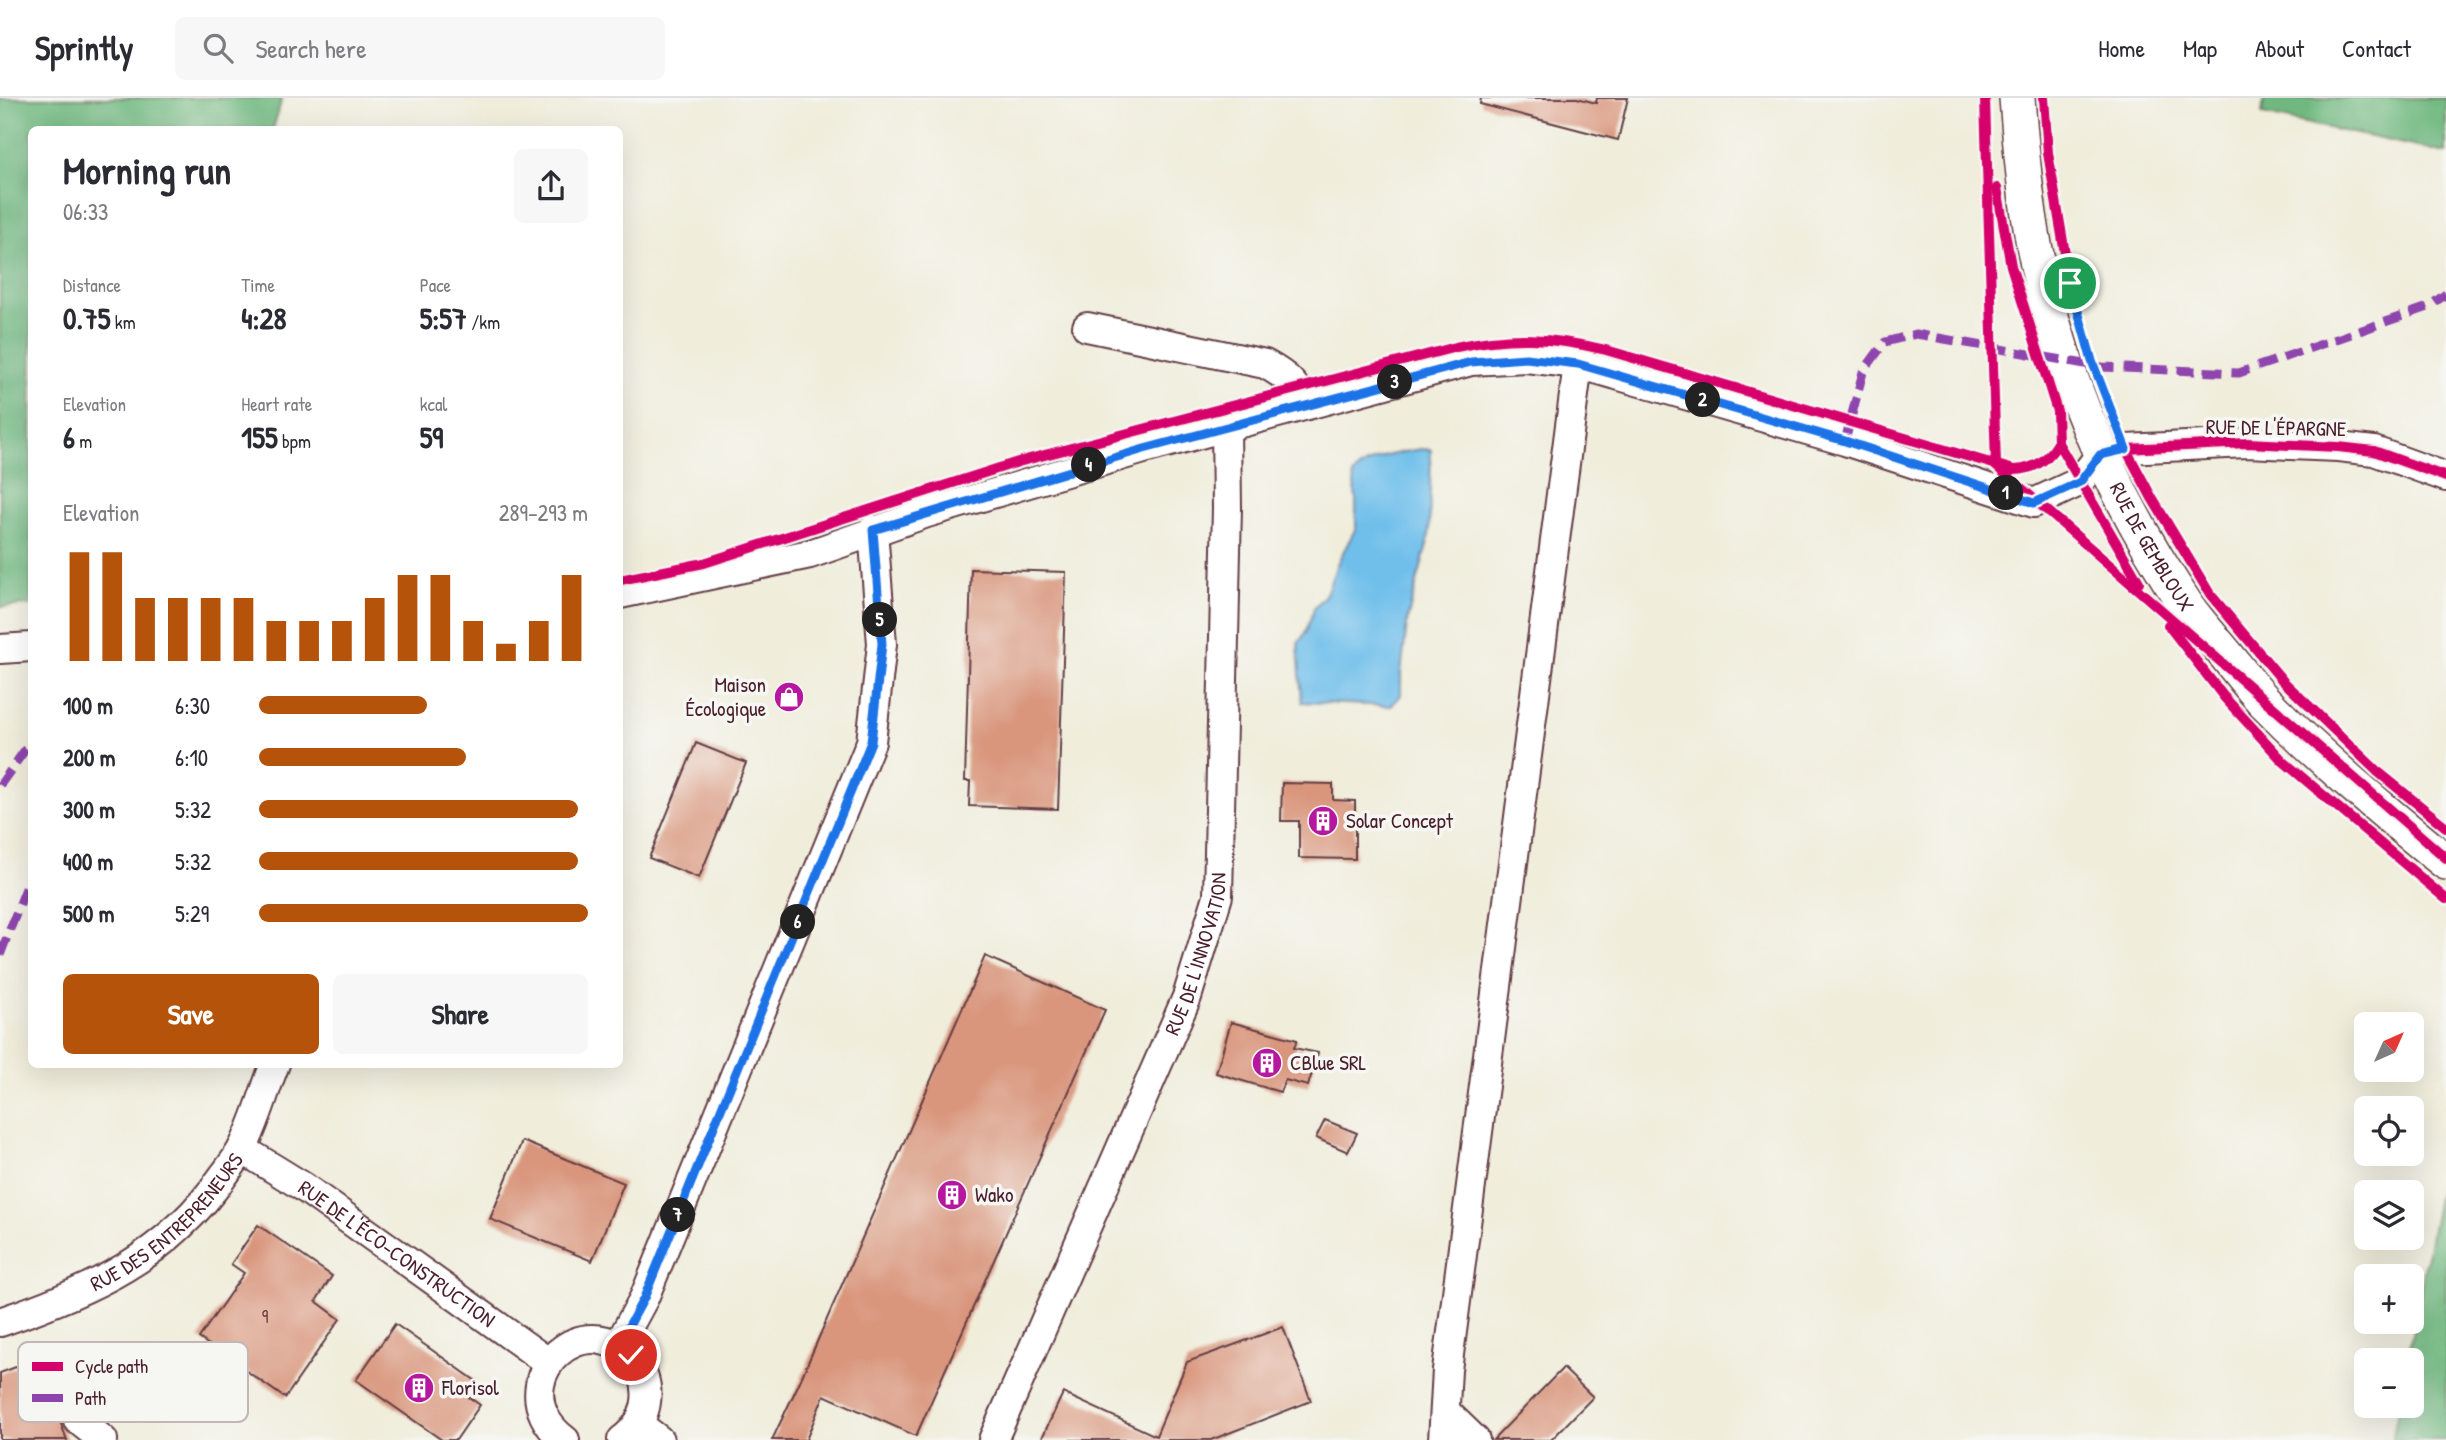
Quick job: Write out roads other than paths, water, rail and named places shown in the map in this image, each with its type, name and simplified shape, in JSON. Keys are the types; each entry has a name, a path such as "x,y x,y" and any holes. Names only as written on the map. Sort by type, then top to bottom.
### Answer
{"main road":[{"name":"RUE DE GEMBLOUX","path":"2017,98 2024,178 2043,289 2066,370 2100,455 2128,512 2188,609 2263,700 2359,791 2446,862"}],"street":[{"path":"1087,327 1265,364 1285,375 1296,387 1306,405"},
{"path":"623,593 810,554 873,530 1131,452 1471,362 1526,358 1578,364 1845,441 2034,503 2080,482 2100,455"},
{"path":"1443,1440 1447,1370 1578,364"},
{"name":"RUE DE L'INNOVATION","path":"993,1440 1187,997 1218,896 1227,508 1226,427"},
{"name":"RUE DE L'ÉPARGNE","path":"2100,455 2126,449 2247,443 2338,447 2374,451 2446,477"},
{"path":"618,1346 650,1285 871,742 882,644 873,530"},
{"path":"0,649 28,647"},
{"name":"RUE DES ENTREPRENEURS","path":"0,1322 63,1300 138,1261 174,1233 206,1200 242,1149 273,1068"},
{"name":"RUE DE L'ÉCO-CONSTRUCTION","path":"242,1149 302,1186 549,1363"},
{"path":"564,1440 549,1425 541,1408 539,1389 549,1363 563,1349 582,1341 602,1340 618,1346 638,1363 646,1383 646,1404 640,1435"},
{"path":"1445,1411 1475,1440"},
{"path":"80,1422 103,1440"}],"water":[{"path":"1421,449 1431,450 1429,537 1408,616 1401,695 1391,706 1302,702 1298,644 1306,632 1314,608 1326,594 1338,562 1356,528 1353,475 1375,460"}],"place":[{"name":"Maison Écologique","path":"789,697"},
{"name":"Solar Concept","path":"1323,821"},
{"name":"CBlue SRL","path":"1267,1063"},
{"name":"Wako","path":"952,1195"},
{"name":"Florisol","path":"419,1388"}]}
